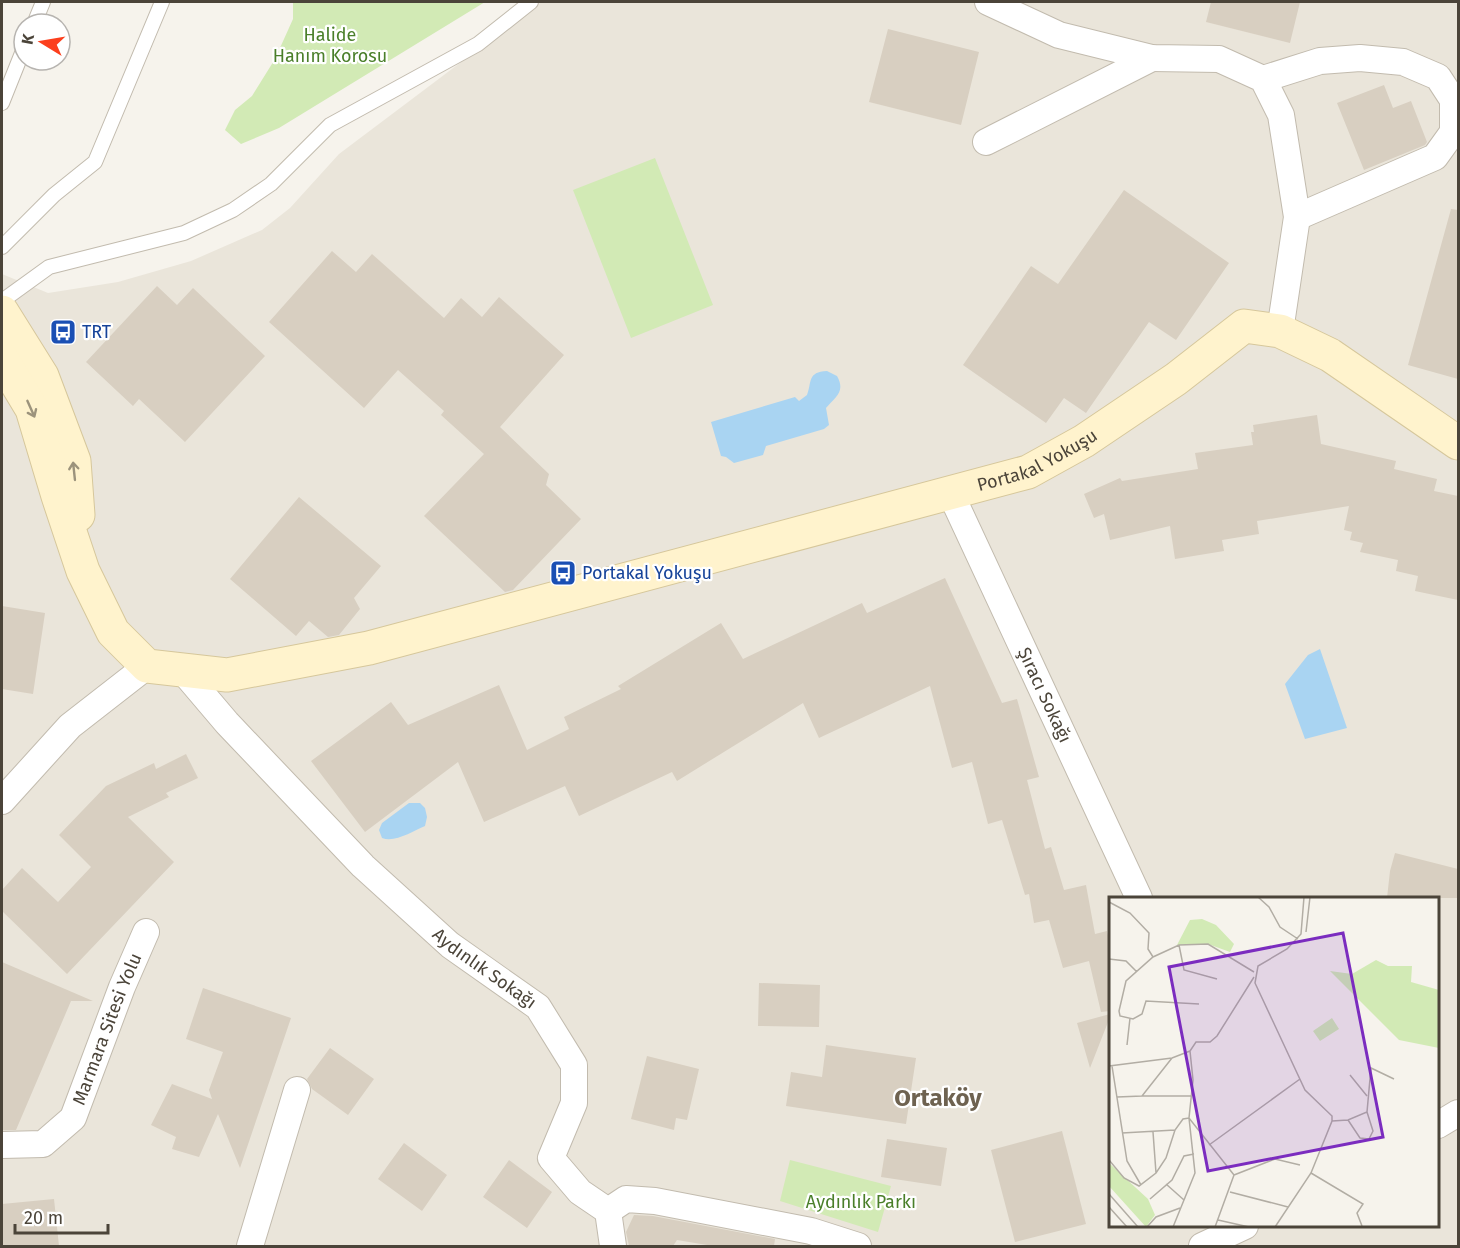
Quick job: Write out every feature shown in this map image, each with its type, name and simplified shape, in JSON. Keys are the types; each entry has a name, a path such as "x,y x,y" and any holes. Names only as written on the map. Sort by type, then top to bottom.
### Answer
{"main road":[{"path":"2,312 42,376 74,461 83,571"},
{"name":"Portakal Yokuşu","path":"147,666 227,675 369,648 1028,472 1084,441 1176,380 1244,326 1280,331 1330,355 1458,443"},
{"path":"2,359 32,409 83,571 113,632 147,666"}],"street":[{"path":"988,2 1059,35 1152,58 1219,59 1263,79 1281,115 1297,217 1280,331"},
{"path":"1263,79 1320,61 1360,57 1403,62 1438,77 1453,100 1453,132 1435,157 1297,217"},
{"path":"986,142 1152,58"},
{"name":"Şıracı Sokağı","path":"950,492 1139,897"},
{"path":"2,801 70,726 147,666"},
{"name":"Aydınlık Sokağı","path":"182,670 227,723 363,866 450,945 538,1007 574,1065 574,1103 551,1158 580,1192 608,1211"},
{"name":"Marmara Sitesi Yolu","path":"2,1145 43,1144 73,1118 122,987 146,932"},
{"path":"250,1246 297,1090"},
{"path":"1439,1124 1458,1113"},
{"path":"613,1246 608,1211 626,1200 655,1201 811,1231 858,1246"},
{"path":"1202,1246 1243,1227"}],"lane":[{"path":"2,248 54,195 95,162 162,2"},
{"path":"2,301 49,267 184,233 232,210 271,184 330,125 478,44 531,2"},
{"path":"2,103 14,72"}],"shaded area":[{"path":"541,2 1458,2 1458,1246 2,1246 2,274 48,293 118,282 191,261 262,230 290,208 339,154"}],"green space":[{"name":"Halide Hanım Korosu","path":"293,2 485,2 279,128 241,144 225,130 235,110 252,96 275,59 293,19"},
{"path":"655,158 713,305 631,338 573,190"},
{"name":"Aydınlık Parkı","path":"790,1160 891,1186 878,1232 780,1201"}],"water":[{"path":"827,371 837,376 840,386 838,394 826,408 829,425 824,429 766,446 763,455 734,463 721,456 711,422 795,397 799,401 807,395 813,376 816,373"},
{"path":"1320,649 1347,728 1305,739 1285,684 1308,655"},
{"path":"409,803 420,803 425,808 427,817 425,826 398,838 382,838 379,830 382,823"}],"building":[{"path":"1211,2 1300,2 1290,43 1206,22"},
{"path":"888,29 979,52 961,125 869,102"},
{"path":"1384,85 1393,108 1411,101 1427,142 1425,145 1364,170 1337,103"},
{"path":"1124,190 1229,263 1176,340 1149,322 1086,413 1064,398 1046,423 963,365 1031,266 1058,284"},
{"path":"1451,209 1458,210 1458,379 1408,365"},
{"path":"332,251 356,272 372,254 444,318 461,298 482,317 499,297 564,355 500,427 549,474 546,485 581,519 513,590 505,592 424,516 484,454 441,415 444,411 398,370 364,408 269,322"},
{"path":"157,286 177,305 193,288 265,356 185,442 139,399 133,406 86,362"},
{"path":"1317,415 1321,444 1396,461 1394,469 1437,479 1434,491 1458,496 1458,600 1415,591 1418,576 1396,571 1398,560 1360,552 1363,543 1350,540 1352,532 1344,530 1349,506 1257,521 1259,534 1222,540 1224,551 1175,559 1170,526 1110,540 1104,514 1094,518 1084,494 1120,478 1122,481 1198,469 1195,453 1253,445 1251,432 1254,432 1253,425"},
{"path":"299,497 381,566 354,598 360,609 339,635 328,637 309,621 296,636 230,579"},
{"path":"945,578 1002,703 1017,699 1039,777 1027,780 1045,849 1051,847 1064,890 1086,885 1095,934 1107,931 1109,1011 1101,1012 1089,961 1063,968 1049,920 1034,923 1029,894 1025,895 1002,820 988,824 972,762 952,768 930,686 819,738 803,703 677,781 672,772 579,816 565,786 484,822 458,762 365,832 311,761 391,702 408,725 499,685 527,750 569,729 564,717 621,689 618,686 721,623 743,659 862,603 867,613"},
{"path":"2,606 45,613 33,694 2,689"},
{"path":"186,754 198,778 166,793 169,797 128,817 174,862 67,974 2,911 2,890 22,868 58,902 91,867 59,835 106,786 154,763 156,769"},
{"path":"1395,853 1458,869 1458,898 1387,897"},
{"path":"2,962 93,1001 71,1001 16,1130 2,1130"},
{"path":"759,983 820,985 819,1027 758,1026"},
{"path":"203,988 291,1018 240,1168 218,1114 199,1157 172,1149 176,1137 151,1125 172,1084 212,1099 209,1090 223,1052 186,1039"},
{"path":"1109,1014 1090,1068 1077,1023"},
{"path":"826,1045 916,1058 906,1124 786,1106 791,1072 822,1077"},
{"path":"330,1048 374,1079 348,1115 312,1089 307,1079"},
{"path":"647,1056 699,1069 687,1120 676,1118 674,1130 631,1119"},
{"path":"1062,1131 1086,1224 1015,1242 991,1150"},
{"path":"887,1139 947,1148 941,1186 881,1177"},
{"path":"404,1143 447,1175 422,1211 378,1179"},
{"path":"509,1160 552,1192 527,1228 483,1197"},
{"path":"54,1199 59,1246 2,1246 2,1204"},
{"path":"634,1215 653,1216 775,1239 774,1246 713,1246 677,1240 673,1246 629,1246 626,1232"}],"place":[{"name":"TRT","path":"63,332"},
{"name":"Portakal Yokuşu","path":"563,573"}],"district":[{"name":"Ortaköy","path":"938,1098"}]}
